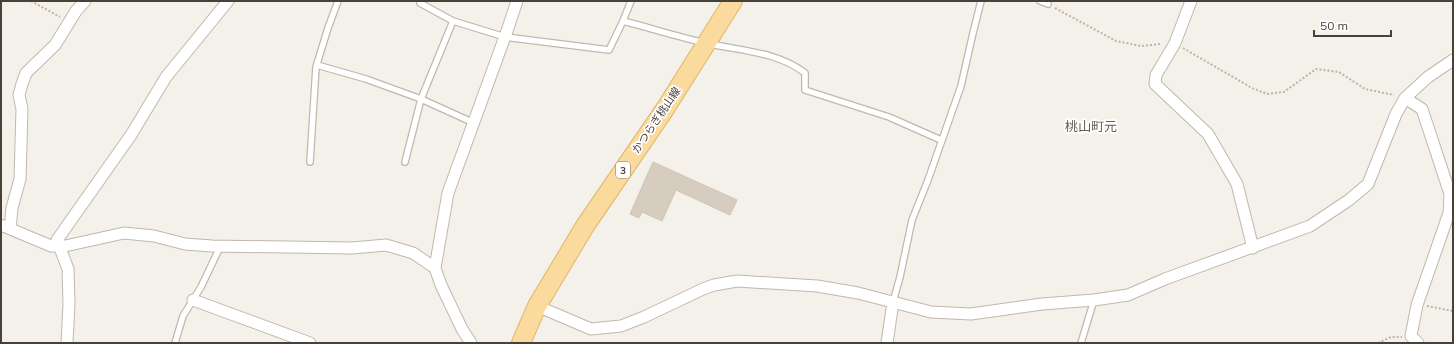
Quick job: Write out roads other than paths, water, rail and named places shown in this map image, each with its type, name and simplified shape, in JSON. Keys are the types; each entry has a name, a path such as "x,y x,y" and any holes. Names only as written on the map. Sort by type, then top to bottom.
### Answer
{"main road":[{"name":"かつらぎ桃山線","path":"521,343 537,306 585,226 665,109 733,1"}],"street":[{"path":"85,1 76,11 55,45 26,73 19,95 22,108 20,179 5,227 51,246 66,246 124,233 154,236 185,244 220,246 352,248 386,245 413,253 435,268"},
{"path":"68,343 68,269 56,240 131,135 166,77 228,1"},
{"path":"471,343 462,329 441,285 435,268 448,193 517,1"},
{"path":"1191,1 1175,43 1156,76 1155,84 1208,134 1237,184 1253,248"},
{"path":"537,306 591,329 621,326 644,317 702,289 714,285 737,281 817,286 858,293 931,312 971,314 1042,304 1094,300 1128,295 1165,279 1310,226 1349,200 1368,184 1396,114 1405,98 1428,77 1453,60"},
{"path":"1405,98 1422,109 1450,194 1449,213 1417,305 1414,339"},
{"path":"193,300 310,343"},
{"path":"887,343 893,302"}],"lane":[{"path":"310,162 317,65 338,1"},
{"path":"419,2 453,21 505,36 609,50 631,1"},
{"path":"893,302 912,220 928,180 961,86 981,1"},
{"path":"1040,1 1048,4"},
{"path":"405,162 421,99 453,21"},
{"path":"623,21 706,43 765,54 796,66 805,73 805,90 889,117 941,140"},
{"path":"317,65 366,79 421,99 474,123"},
{"path":"174,343 183,316 193,300 220,246"},
{"path":"1081,343 1094,300"}],"district":[{"name":"桃山町元","path":"1091,126"}]}
